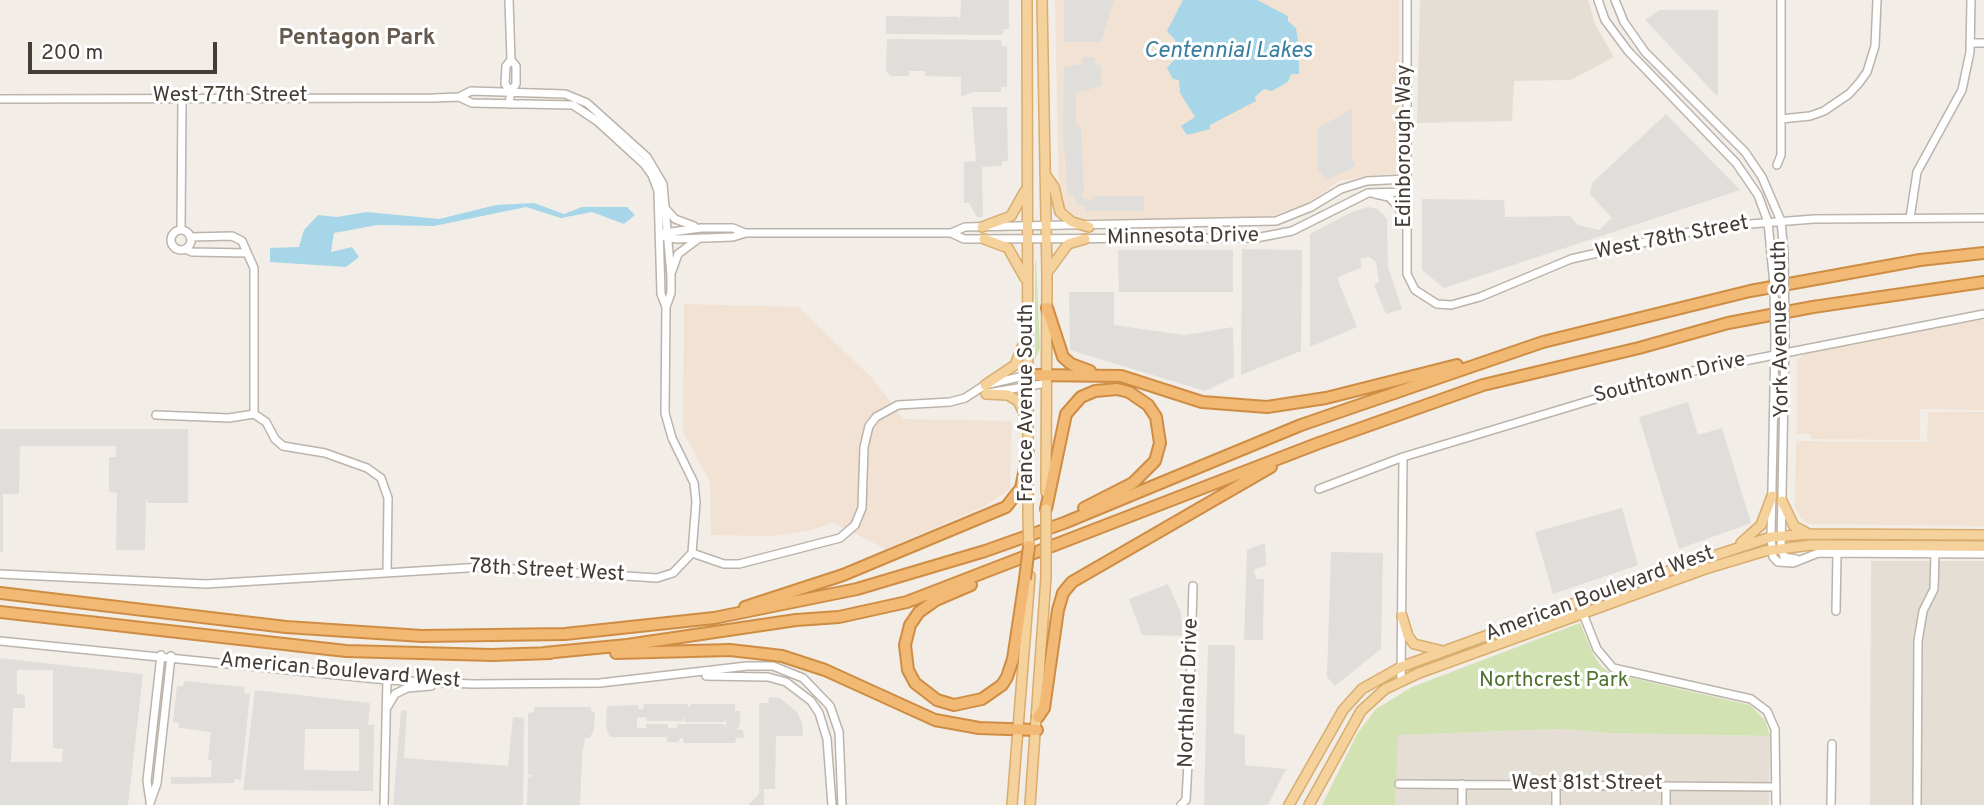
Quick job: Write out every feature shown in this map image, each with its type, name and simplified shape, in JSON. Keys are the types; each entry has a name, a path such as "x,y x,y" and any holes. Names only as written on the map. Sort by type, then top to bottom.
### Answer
{"highway":[{"path":"0,593 286,627 422,636 565,634 714,618 845,592 1001,546 1076,518 1289,429 1566,336 1749,291 1920,260 1984,253"},
{"path":"544,653 627,645 796,620 839,617 907,602 1319,443 1483,385 1639,348 1728,323 1813,307 1984,282"},
{"path":"1047,308 1065,360 1084,370 1135,379 1202,402 1285,407 1431,369 1494,359"},
{"path":"1028,379 1106,375"},
{"path":"1001,546 1085,508 1143,475 1155,461 1160,443 1159,425 1148,405 1129,392 1102,389 1081,397 1070,407 1062,422 1056,474 1046,509"},
{"path":"1038,717 1045,708 1058,610 1063,593 1072,582 1220,494 1319,443"},
{"path":"714,618 843,575 1006,507 1021,488 1028,453"},
{"path":"1022,558 996,576 936,600 919,612 910,625 905,653 908,670 921,689 937,700 961,705 982,699 1002,685 1013,659 1027,577 1028,546"},
{"path":"0,612 346,651 544,653 730,650 782,656 825,670 923,716 963,726 1037,730"}],"main road":[{"name":"France Avenue South","path":"1027,0 1028,546"},
{"name":"France Avenue South","path":"1030,805 1046,577 1047,274 1042,0"},
{"path":"1045,173 1054,187 1060,212 1072,222 1089,227"},
{"path":"982,227 1011,216 1028,187"},
{"path":"984,239 1008,248 1025,274 1028,291"},
{"path":"1047,274 1058,254 1068,244 1085,239"},
{"path":"983,390 1015,365 1028,331"},
{"path":"983,390 1008,395 1018,401 1028,422"},
{"path":"1737,546 1761,526 1772,496"},
{"path":"1782,501 1794,526 1808,534"},
{"name":"American Boulevard West","path":"1289,805 1343,710 1362,689 1401,667 1578,601 1737,546 1776,537 1808,534 1984,535"},
{"name":"American Boulevard West","path":"1309,805 1361,710 1385,689 1401,680 1735,558 1811,545 1984,545"},
{"path":"1012,805 1027,577"},
{"path":"1402,615 1408,636 1414,644 1444,651"}],"street":[{"path":"509,0 511,60 506,66 505,82 511,91 509,104"},
{"name":"Edinborough Way","path":"1407,0 1405,234 1407,274 1415,289"},
{"name":"York Avenue South","path":"1598,0 1605,20 1628,51 1736,163 1758,195 1768,222 1772,256 1772,496 1776,537"},
{"name":"York Avenue South","path":"1615,0 1624,22 1645,52 1745,152 1762,177 1781,221 1785,352 1782,501 1776,537"},
{"path":"1777,165 1780,155 1781,0"},
{"path":"1780,119 1810,116 1824,111 1849,94 1859,83 1867,72 1875,46 1877,0"},
{"path":"1910,218 1917,172 1954,108 1967,71 1971,43 1971,0"},
{"path":"1971,43 1984,43"},
{"name":"West 77th Street","path":"459,97 471,91 511,91 565,94 587,103 655,166 663,184 666,235"},
{"name":"West 77th Street","path":"0,99 459,97 472,103 573,105 597,121 652,175 658,191 666,235"},
{"path":"181,230 182,98"},
{"name":"Minnesota Drive","path":"666,235 733,237 746,233 951,233 965,227 1089,227 1276,221 1311,207 1340,189 1367,181 1406,179"},
{"path":"1371,192 1389,197 1400,209 1405,234"},
{"name":"Minnesota Drive","path":"951,233 964,239 1272,237 1292,232 1353,198 1371,192 1406,192"},
{"path":"666,209 683,223 701,228"},
{"name":"West 78th Street","path":"1415,289 1437,304 1451,305 1571,259 1712,227 1781,221 1984,218"},
{"name":"Minnesota Drive","path":"666,235 701,228 733,228 746,233"},
{"path":"181,230 190,237 232,236 242,241 255,271 254,414"},
{"path":"181,230 173,235 172,242 177,248 247,253"},
{"path":"666,235 671,293 666,307 665,414 672,438 694,483 696,502 692,553 724,564 739,564 840,538 855,524 862,508 864,447 869,426 876,417 898,405 946,403 1028,379"},
{"path":"666,235 661,294 666,307"},
{"path":"185,249 190,237"},
{"path":"671,276 678,254 702,237"},
{"name":"Southtown Drive","path":"1319,489 1403,457 1678,374 1984,314"},
{"path":"156,415 173,418 254,414 266,422 275,439 283,446 325,453 367,468 381,478 388,498 387,572"},
{"path":"1401,680 1403,457"},
{"path":"1776,537 1778,562 1784,564 1818,553 1984,554"},
{"name":"78th Street West","path":"0,574 206,584 387,572 534,568 657,578 673,573 692,553"},
{"path":"1836,611 1837,554"},
{"path":"1917,805 1919,626 1934,589 1935,554"},
{"name":"Northland Drive","path":"1185,803 1193,586"},
{"path":"1578,601 1601,656 1613,668 1742,697 1760,704 1776,729 1776,805"},
{"name":"American Boulevard West","path":"0,641 171,656 387,680 463,684 600,683 681,676 759,665 788,671 803,678 822,695 836,719 839,732 842,805"},
{"path":"161,655 148,781 150,803 157,783 171,656"},
{"name":"American Boulevard West","path":"681,676 768,677 799,690 811,701 825,725 832,805"},
{"path":"384,805 387,680"},
{"path":"386,710 395,694 407,688 463,684"},
{"path":"1830,805 1832,744"},
{"path":"830,783 840,782"},
{"name":"West 81st Street","path":"1399,784 1776,787"},
{"path":"1462,784 1462,805"},
{"path":"1556,785 1556,805"},
{"path":"1666,786 1666,805"}],"shaded area":[{"path":"961,0 1009,0 1009,29 1004,29 1003,35 886,34 886,16 959,17 960,22"},
{"path":"1055,0 1399,0 1399,167 1396,173 1341,180 1305,205 1259,219 1081,219 1067,215 1059,201"},
{"path":"1064,0 1114,0 1101,42 1064,42"},
{"path":"1420,0 1588,0 1595,24 1614,57 1571,80 1514,81 1512,121 1417,123"},
{"path":"1659,10 1718,10 1718,97 1645,20"},
{"path":"887,39 1001,40 1002,46 1007,46 1007,87 1001,87 1001,92 973,92 961,97 961,77 925,76 925,71 909,71 909,76 890,76 886,70"},
{"path":"1083,57 1095,58 1095,65 1101,65 1101,86 1076,93 1076,126 1081,127 1082,198 1092,201 1093,196 1144,196 1144,211 1086,211 1086,207 1076,204 1074,195 1068,195 1063,133 1064,67 1082,64"},
{"path":"972,107 1007,107 1008,161 1002,161 1002,166 982,167 983,217 977,217 969,203 964,203 964,162 976,161"},
{"path":"1352,109 1352,161 1355,162 1355,167 1326,180 1318,169 1318,128"},
{"path":"1666,114 1740,190 1444,288 1422,270 1422,199 1504,200 1505,217 1570,216 1578,225 1599,230 1612,218 1590,194 1592,183"},
{"path":"1368,207 1378,209 1387,219 1388,267 1402,309 1386,314 1374,285 1379,282 1376,262 1369,257 1360,259 1362,267 1337,278 1357,327 1310,347 1310,234 1352,212"},
{"path":"1242,249 1302,250 1301,351 1241,375"},
{"path":"1118,250 1233,250 1233,292 1119,292"},
{"path":"1069,292 1114,292 1114,325 1184,335 1233,327 1234,377 1205,391 1070,350"},
{"path":"684,304 798,307 871,377 903,419 1012,421 1010,489 985,506 886,549 833,523 807,531 772,536 711,535 710,482 683,432"},
{"path":"1984,319 1984,410 1920,409 1920,440 1812,439 1809,434 1797,434 1797,361 1805,353"},
{"path":"1688,402 1698,435 1722,428 1751,523 1679,549 1639,417"},
{"path":"1928,412 1984,412 1984,526 1809,524 1800,517 1795,507 1796,441 1927,442"},
{"path":"0,429 188,429 188,503 148,503 146,497 145,550 116,550 117,493 109,492 109,457 116,457 116,446 20,446 19,494 3,494 3,552 0,552"},
{"path":"1622,508 1638,565 1553,594 1535,532"},
{"path":"1265,543 1266,565 1254,570 1256,579 1264,579 1263,640 1244,640 1247,550"},
{"path":"1331,552 1383,553 1381,649 1335,686 1327,677"},
{"path":"1871,561 1984,561 1984,805 1870,805"},
{"path":"1168,584 1181,613 1182,636 1142,635 1129,599"},
{"path":"1208,645 1235,645 1234,733 1245,735 1245,765 1286,769 1268,805 1204,805"},
{"path":"0,658 143,674 128,805 0,805","holes":["17,670 53,670 53,748 63,749 62,762 11,762 13,708 25,708 25,695 17,694"]},
{"path":"184,681 245,687 244,693 250,694 241,780 235,779 234,783 171,784 171,777 211,777 212,761 208,760 211,732 179,728 179,723 173,722 177,686 183,686"},
{"path":"255,690 370,703 368,725 374,725 373,791 243,790","holes":["305,729 359,729 359,771 304,770"]},
{"path":"769,697 780,698 797,712 802,722 803,736 776,736 775,789 764,789 764,805 748,805 759,794 759,703 768,703"},
{"path":"644,704 688,704 689,708 691,704 735,704 735,711 740,711 740,726 736,729 743,730 744,738 736,738 735,743 684,743 682,737 678,742 667,742 667,737 610,737 606,728 607,706 638,705 639,709 643,709","holes":["646,717 647,721 683,721 684,717 685,722 724,722 726,718 726,728 724,724 678,724 677,728 668,728 668,724 646,724 646,728 637,728 637,718"]},
{"path":"534,707 591,707 591,711 595,712 594,729 590,738 585,738 582,756 580,805 527,805 528,777 533,776 528,774 528,713 534,712"},
{"path":"401,710 407,711 404,758 508,766 513,717 524,718 523,805 393,805"},
{"path":"1564,729 1609,733 1770,736 1769,805 1395,805 1397,735"}],"green space":[{"path":"1035,261 1040,348 1035,360"},
{"name":"Northcrest Park","path":"1580,623 1593,654 1610,673 1750,705 1765,720 1770,736 1609,733 1563,729 1398,735 1395,805 1322,805 1357,734 1376,709 1412,687"}],"water":[{"name":"Centennial Lakes","path":"1183,0 1257,0 1288,16 1288,21 1296,28 1298,41 1293,44 1292,50 1299,56 1299,74 1291,74 1288,82 1272,91 1264,89 1255,97 1256,101 1210,125 1210,129 1187,135 1181,126 1195,117 1180,93 1179,80 1173,79 1167,68 1175,59 1177,50 1175,40 1167,31"},
{"path":"534,203 564,214 582,207 627,207 635,215 624,224 592,212 561,218 526,207 434,226 377,225 334,233 331,252 352,247 359,257 346,267 270,262 270,248 299,247 304,230 318,215 337,217 367,212 439,219 496,205"}],"district":[{"name":"Pentagon Park","path":"357,39"}]}
